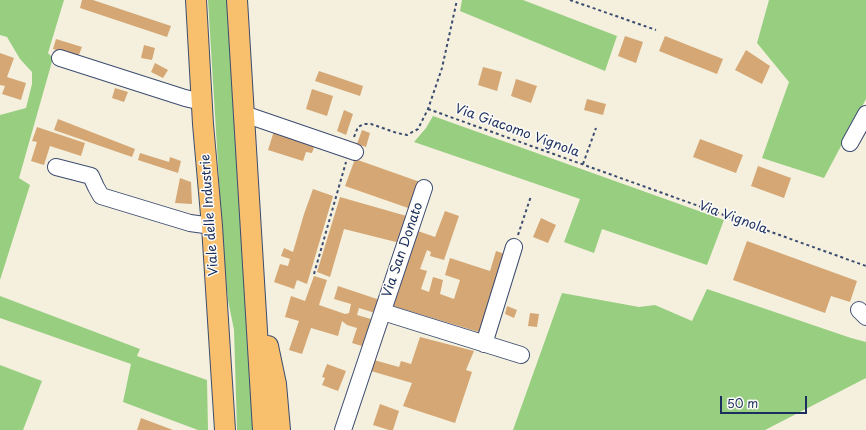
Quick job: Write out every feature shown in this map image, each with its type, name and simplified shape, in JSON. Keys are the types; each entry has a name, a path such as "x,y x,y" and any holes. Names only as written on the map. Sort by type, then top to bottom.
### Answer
{"main road":[{"name":"Viale delle Industrie","path":"196,0 225,430"},
{"path":"237,0 263,430"},
{"path":"212,430 208,304 214,273"},
{"path":"254,286 276,384 280,430"}],"street":[{"path":"60,58 202,102"},
{"path":"244,114 352,151"},
{"path":"850,143 866,114"},
{"path":"56,167 91,176 101,196 190,223 212,226"},
{"name":"Via San Donato","path":"343,430 424,188"},
{"path":"484,344 514,247"},
{"name":"Via San Donato","path":"383,312 521,355"}],"path":[{"path":"314,274 352,151 355,132 358,127 364,124 371,124 407,135 418,129 428,109 442,68 457,0"},
{"path":"570,0 656,30"},
{"name":"Via Giacomo Vignola","path":"428,109 600,170"},
{"path":"583,164 596,128"},
{"name":"Via Vignola","path":"600,170 866,266"},
{"path":"514,247 531,196"}],"green space":[{"path":"0,0 64,0 48,53 53,58 19,178 30,185 0,280 0,115 26,108 32,84 32,72 20,59 7,37 0,35"},
{"path":"208,0 229,0 255,430 237,430 234,330 228,300 223,246"},
{"path":"462,0 523,0 617,36 605,71 460,11"},
{"path":"769,0 866,0 866,99 824,178 762,158 789,82 757,43"},
{"path":"433,116 724,220 707,265 602,229 594,253 564,242 580,199 414,142 426,128"},
{"path":"707,289 866,342 866,378 765,430 513,430 562,293 639,307 655,305 692,321"},
{"path":"0,296 140,349 137,356 207,380 208,430 198,430 123,402 131,364 0,318"},
{"path":"0,365 42,381 23,430 0,430"}],"building":[{"path":"82,0 93,0 171,26 167,37 80,8"},
{"path":"625,36 643,42 636,63 618,56"},
{"path":"665,36 723,59 717,74 659,51"},
{"path":"56,39 82,47 78,57 53,49"},
{"path":"144,45 155,48 152,60 141,58"},
{"path":"746,50 770,66 762,84 735,70"},
{"path":"0,53 14,58 7,77 26,83 21,100 2,94 5,86 0,85"},
{"path":"155,63 168,70 163,78 151,72"},
{"path":"483,67 502,72 497,91 478,85"},
{"path":"319,71 363,86 360,96 315,81"},
{"path":"516,79 537,86 531,103 511,96"},
{"path":"115,88 128,92 124,102 112,98"},
{"path":"312,89 333,96 327,116 306,109"},
{"path":"587,99 606,104 603,115 584,110"},
{"path":"344,110 353,114 346,135 337,131"},
{"path":"58,119 135,149 132,157 54,130"},
{"path":"37,127 85,143 81,156 50,146 44,165 31,161 37,142 32,141"},
{"path":"362,130 370,133 366,147 357,144"},
{"path":"274,131 315,144 312,153 306,152 303,161 268,150"},
{"path":"700,139 743,155 736,173 693,157"},
{"path":"140,153 169,162 170,157 181,161 178,173 138,160"},
{"path":"355,159 420,182 411,209 345,186"},
{"path":"758,166 791,178 784,198 751,186"},
{"path":"180,178 191,182 192,204 175,203"},
{"path":"313,189 333,196 307,284 297,280 294,289 274,282 280,264 288,266 290,259 281,256 284,248 293,252"},
{"path":"340,197 410,217 404,244 344,229 330,277 317,272"},
{"path":"445,211 459,216 444,260 430,256 431,252 427,250 420,269 427,271 421,289 429,292 433,277 443,280 440,294 454,299 460,280 445,275 450,258 490,271 496,251 508,255 482,333 393,306 405,264 418,231 435,237"},
{"path":"541,218 556,225 548,243 533,237"},
{"path":"747,241 857,281 850,302 831,296 825,313 733,280"},
{"path":"314,276 327,280 319,305 345,314 349,313 351,304 334,299 338,286 383,301 378,314 359,308 357,315 371,319 365,347 352,343 357,328 347,325 342,321 338,336 311,328 302,354 289,350 299,321 285,317 291,296 305,301"},
{"path":"507,306 517,310 514,318 505,314"},
{"path":"530,313 539,314 537,327 528,326"},
{"path":"420,337 474,351 466,370 472,372 455,423 403,406 412,383 371,371 374,360 399,367 401,361 411,364"},
{"path":"327,364 346,371 338,391 322,385 325,378 322,377"},
{"path":"380,404 399,411 393,430 373,425"},
{"path":"141,418 173,430 137,430"}]}
